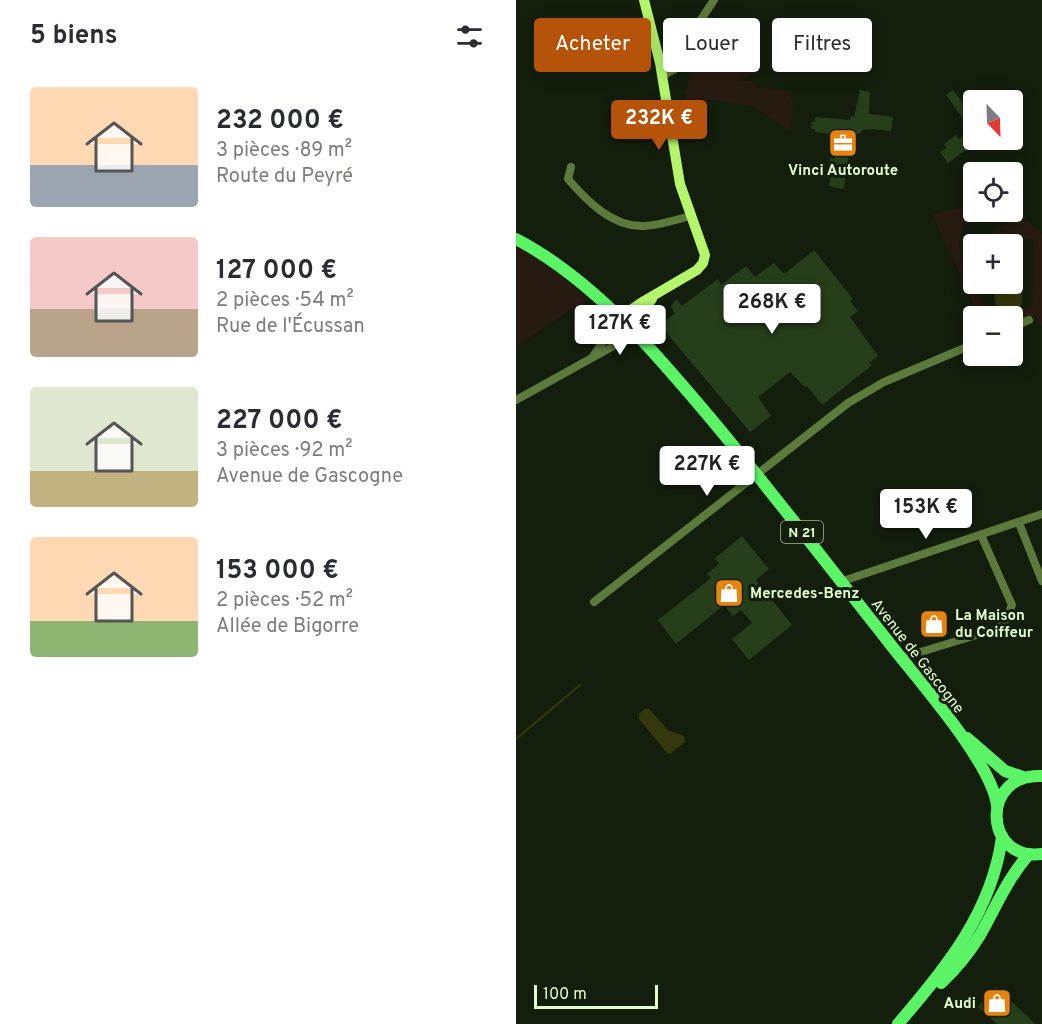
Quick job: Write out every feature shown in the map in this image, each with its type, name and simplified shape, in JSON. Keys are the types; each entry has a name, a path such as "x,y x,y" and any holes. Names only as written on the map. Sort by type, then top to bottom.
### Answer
{"main road":[{"name":"Avenue de Gascogne","path":"516,239 572,275 619,318 733,444 954,727 991,784 1002,837"},
{"name":"Avenue de Gascogne","path":"954,727 1005,771 1035,775"},
{"path":"997,805 1007,788 1035,775"},
{"path":"1002,837 1009,845 1036,854"},
{"path":"898,1024 949,963 963,942 989,889 999,859 1002,837"},
{"path":"904,1024 968,954 1015,870 1036,854"}],"street":[{"path":"593,357 619,318 697,270 703,263 705,255 677,172 662,76 644,0"},
{"path":"662,76 677,68 686,42 714,0"},
{"path":"571,167 568,179 599,209 617,221 643,227 690,216"},
{"path":"516,400 635,334 643,310 661,291"},
{"path":"1023,322 1029,320"},
{"path":"594,602 848,403 870,389 963,349"},
{"path":"840,582 1042,514"},
{"path":"1019,523 1042,581"},
{"path":"901,658 996,629 1004,623 1012,605 981,535"}],"shaded area":[{"path":"690,72 758,72 738,80 752,81 758,87 788,91 793,103 791,131 754,107 717,100 689,102 685,98"},
{"path":"963,208 963,222 966,222 960,234 959,244 963,261 963,281 932,214"},
{"path":"1027,220 1042,234 1042,328 1036,315 1023,318 1023,310 1033,305 1034,240 1023,237 1023,234 990,234 1010,222"},
{"path":"516,246 548,266 587,299 516,347"},
{"path":"969,294 979,294 987,306 974,306"},
{"path":"994,294 1022,294 1022,304 1020,306 996,305"},
{"path":"644,709 649,709 668,730 684,736 685,742 670,754 667,753 639,719 639,714"}],"building":[{"name":"Vinci Autoroute","path":"860,90 870,92 869,114 893,117 891,131 872,129 863,130 859,134 852,133 844,189 829,186 832,171 828,170 830,158 834,159 838,135 815,132 815,129 811,129 812,122 815,122 815,117 850,120 850,117 854,117"},
{"path":"953,90 963,103 963,119 946,95"},
{"path":"956,135 959,139 963,136 963,150 966,150 948,163 940,152 947,148 944,144"},
{"path":"814,250 853,299 850,301 858,311 850,317 878,356 869,363 872,365 822,405 807,386 805,387 790,372 758,397 771,416 750,432 660,325 675,313 671,307 676,299 682,306 718,279 721,285 746,266 755,277 774,263 784,274"},
{"name":"Mercedes-Benz","path":"742,536 769,569 756,580 792,625 749,660 732,639 752,623 741,610 733,616 724,605 676,644 658,620 711,578 707,574 719,564 715,558"},
{"name":"La Maison du Coiffeur","path":"943,614 947,627 925,634 921,621"},
{"name":"Audi","path":"996,987 1035,1024 997,1024 978,1007"}],"waterway":[{"path":"516,739 580,685"}],"place":[{"name":"Vinci Autoroute","path":"843,143"},
{"name":"Mercedes-Benz","path":"729,593"},
{"name":"La Maison du Coiffeur","path":"934,624"},
{"name":"Audi","path":"997,1003"}]}
